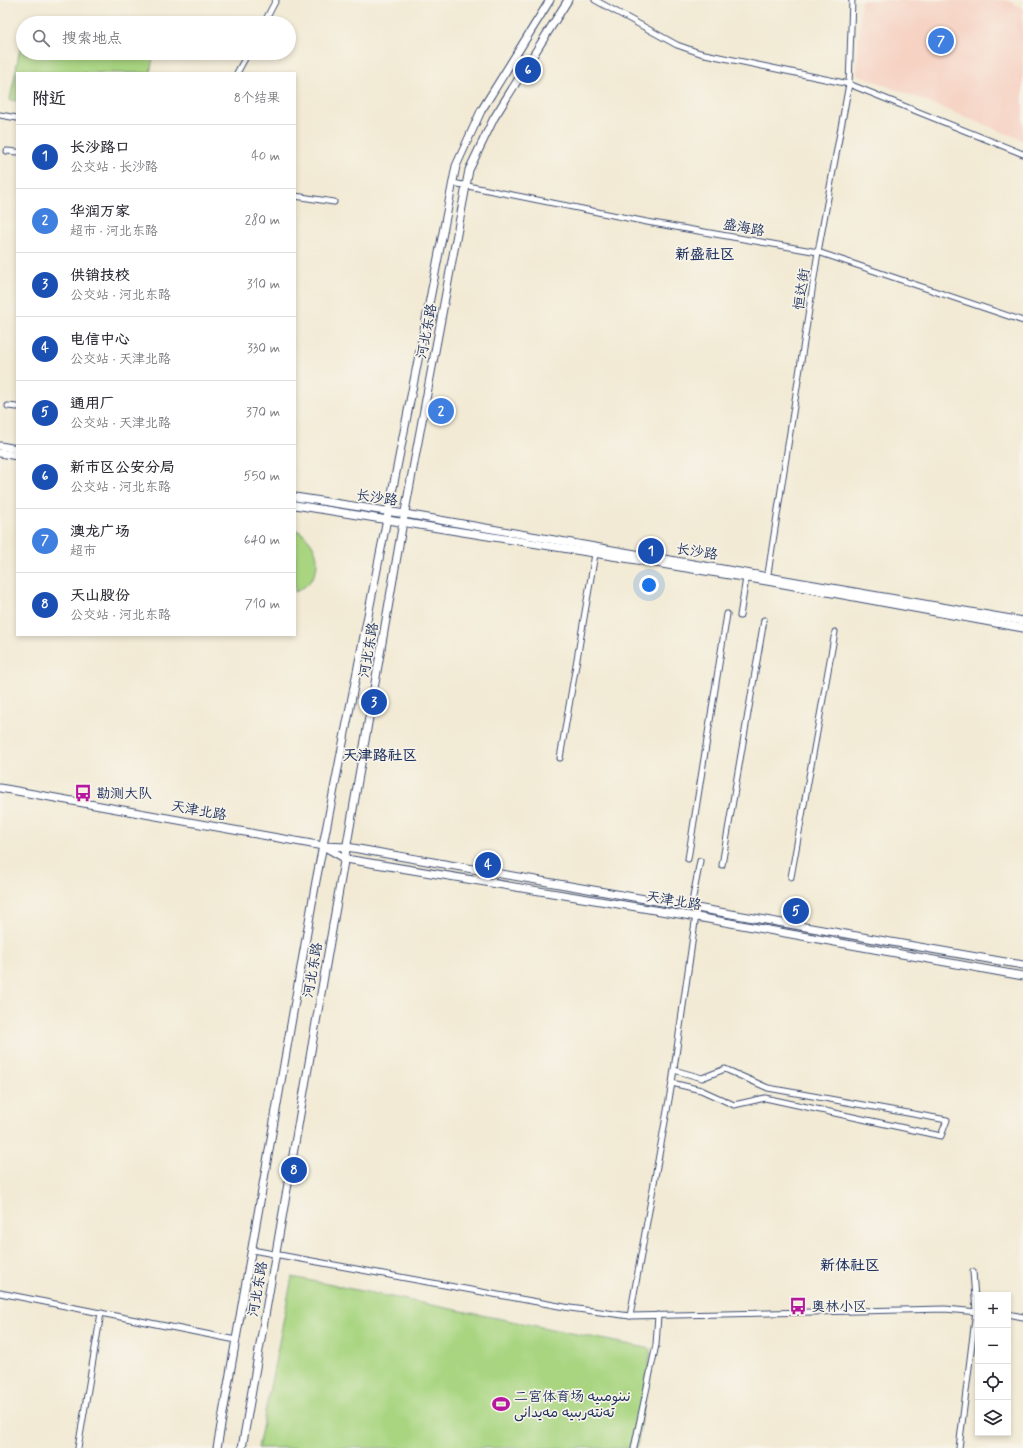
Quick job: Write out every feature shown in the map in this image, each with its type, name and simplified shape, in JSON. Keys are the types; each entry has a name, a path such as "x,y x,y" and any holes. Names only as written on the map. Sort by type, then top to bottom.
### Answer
{"street":[{"path":"268,16 276,0"},
{"path":"217,1448 323,846 456,166 481,111 550,0"},
{"name":"河北东路","path":"242,1448 346,859 346,847 403,522 469,170 494,118 568,0"},
{"path":"595,0 678,45 700,53 849,84 1023,154"},
{"name":"恒达街","path":"767,579 818,252 849,84 852,0"},
{"path":"238,72 244,60"},
{"path":"0,115 16,118"},
{"path":"7,151 16,152"},
{"name":"盛海路","path":"453,184 647,222 818,252 1023,321"},
{"path":"296,196 334,202"},
{"path":"8,406 16,407"},
{"path":"0,446 16,449"},
{"path":"0,453 16,456"},
{"name":"长沙路","path":"296,497 405,514 767,579 1023,622"},
{"name":"长沙路","path":"296,505 746,578 767,579 1023,628"},
{"path":"560,758 595,554"},
{"path":"740,616 746,578"},
{"path":"688,859 727,614"},
{"path":"722,865 764,620"},
{"path":"791,877 836,632"},
{"name":"天津北路","path":"0,788 323,846 346,847 1022,964"},
{"name":"天津北路","path":"323,846 346,859 697,917 1023,976"},
{"path":"630,1316 674,1070 697,917 694,908 700,861"},
{"path":"672,1082 701,1090 734,1105 765,1098 941,1136 947,1120 768,1088 725,1069 702,1078 674,1070"},
{"path":"252,1250 570,1308 630,1316 945,1309 975,1312"},
{"path":"973,1272 975,1292"},
{"path":"0,1293 236,1340"},
{"path":"78,1448 101,1313"},
{"path":"1011,1314 1023,1316"},
{"path":"634,1448 656,1345 658,1315"},
{"path":"959,1448 975,1327"}],"shaded area":[{"path":"861,0 1005,0 1023,8 1023,140 857,74"}],"green space":[{"path":"18,60 153,60 150,72 16,72 16,101 10,100"},
{"path":"296,530 304,535 311,543 317,561 316,570 312,579 305,586 296,591"},
{"path":"292,1277 651,1349 637,1448 258,1448"}],"place":[{"name":"澳龙广场","path":"941,41"},
{"name":"新市区公安分局","path":"528,70"},
{"name":"华润万家","path":"441,411"},
{"name":"长沙路口","path":"651,551"},
{"name":"供销技校","path":"374,702"},
{"name":"勘测大队","path":"83,793"},
{"name":"电信中心","path":"488,865"},
{"name":"通用厂","path":"796,911"},
{"name":"天山股份","path":"294,1170"},
{"name":"奥林小区","path":"798,1306"},
{"name":"二宫体育场 نىنومىيە تەنتەربىيە مەيدانى","path":"501,1404"}],"district":[{"name":"新盛社区","path":"705,254"},
{"name":"天津路社区","path":"380,755"},
{"name":"新体社区","path":"850,1265"}]}
